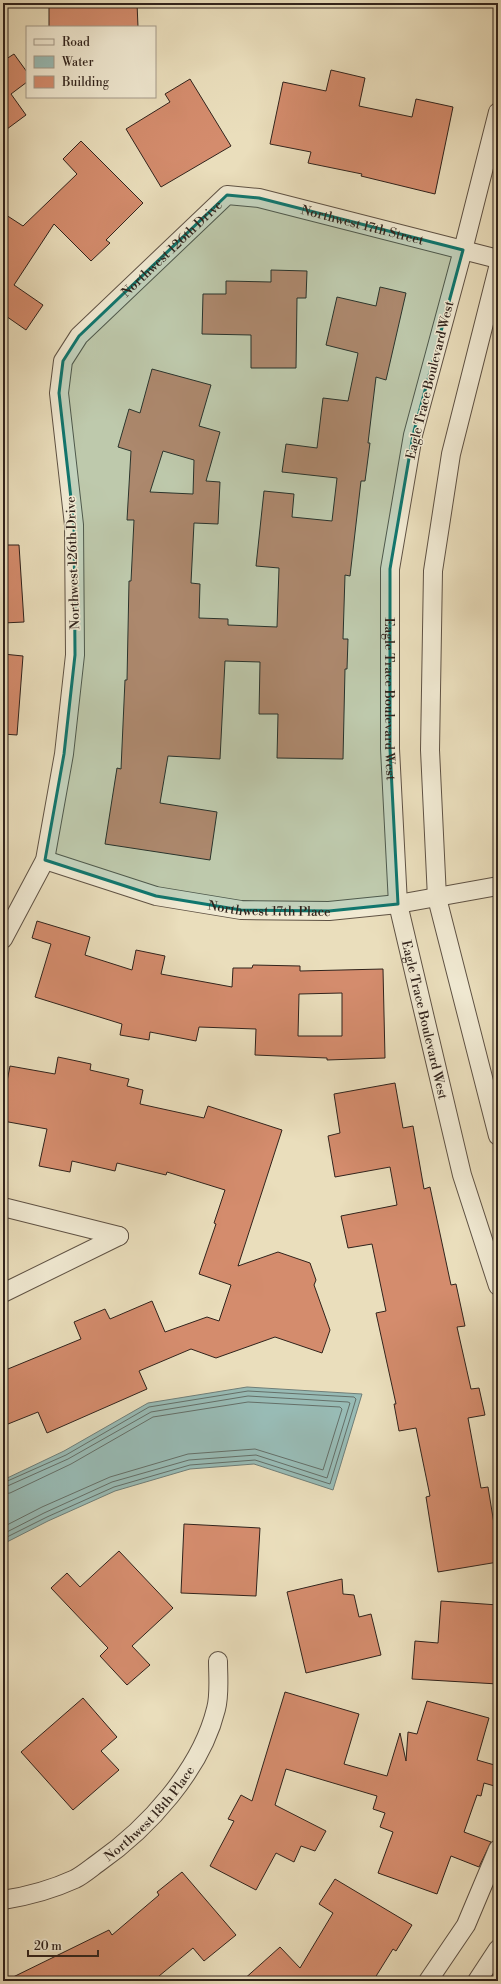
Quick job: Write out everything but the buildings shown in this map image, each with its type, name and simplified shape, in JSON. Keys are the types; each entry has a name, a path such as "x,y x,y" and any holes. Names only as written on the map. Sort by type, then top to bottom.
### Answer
{"street":[{"name":"Eagle Trace Boulevard West","path":"498,112 463,250 413,435 390,569 390,749 398,904 462,1174 498,1286"},
{"name":"Northwest 17th Street","path":"227,195 258,198 498,259"},
{"name":"Northwest 126th Drive","path":"3,939 45,860 64,754 75,654 74,525 59,393 63,361 79,336 227,195"},
{"path":"498,268 451,454 433,572 430,750 437,898 498,1136"},
{"name":"Northwest 17th Place","path":"45,860 156,896 241,910 329,910 398,904 498,886"},
{"path":"3,1207 119,1236 3,1293"},
{"name":"Northwest 18th Place","path":"3,1900 38,1894 77,1878 119,1849 153,1815 190,1769 209,1732 217,1708 218,1661"},
{"path":"428,1981 466,1925 498,1849"},
{"path":"477,1981 498,1949"}],"highlighted area":[{"path":"227,195 259,198 463,250 413,435 390,569 390,749 398,904 329,911 241,910 156,896 45,860 64,754 75,655 74,525 59,393 63,361 79,336"}],"water":[{"path":"247,1387 362,1394 333,1490 254,1464 190,1469 115,1491 48,1521 3,1544 3,1480 64,1451 148,1403"}]}
